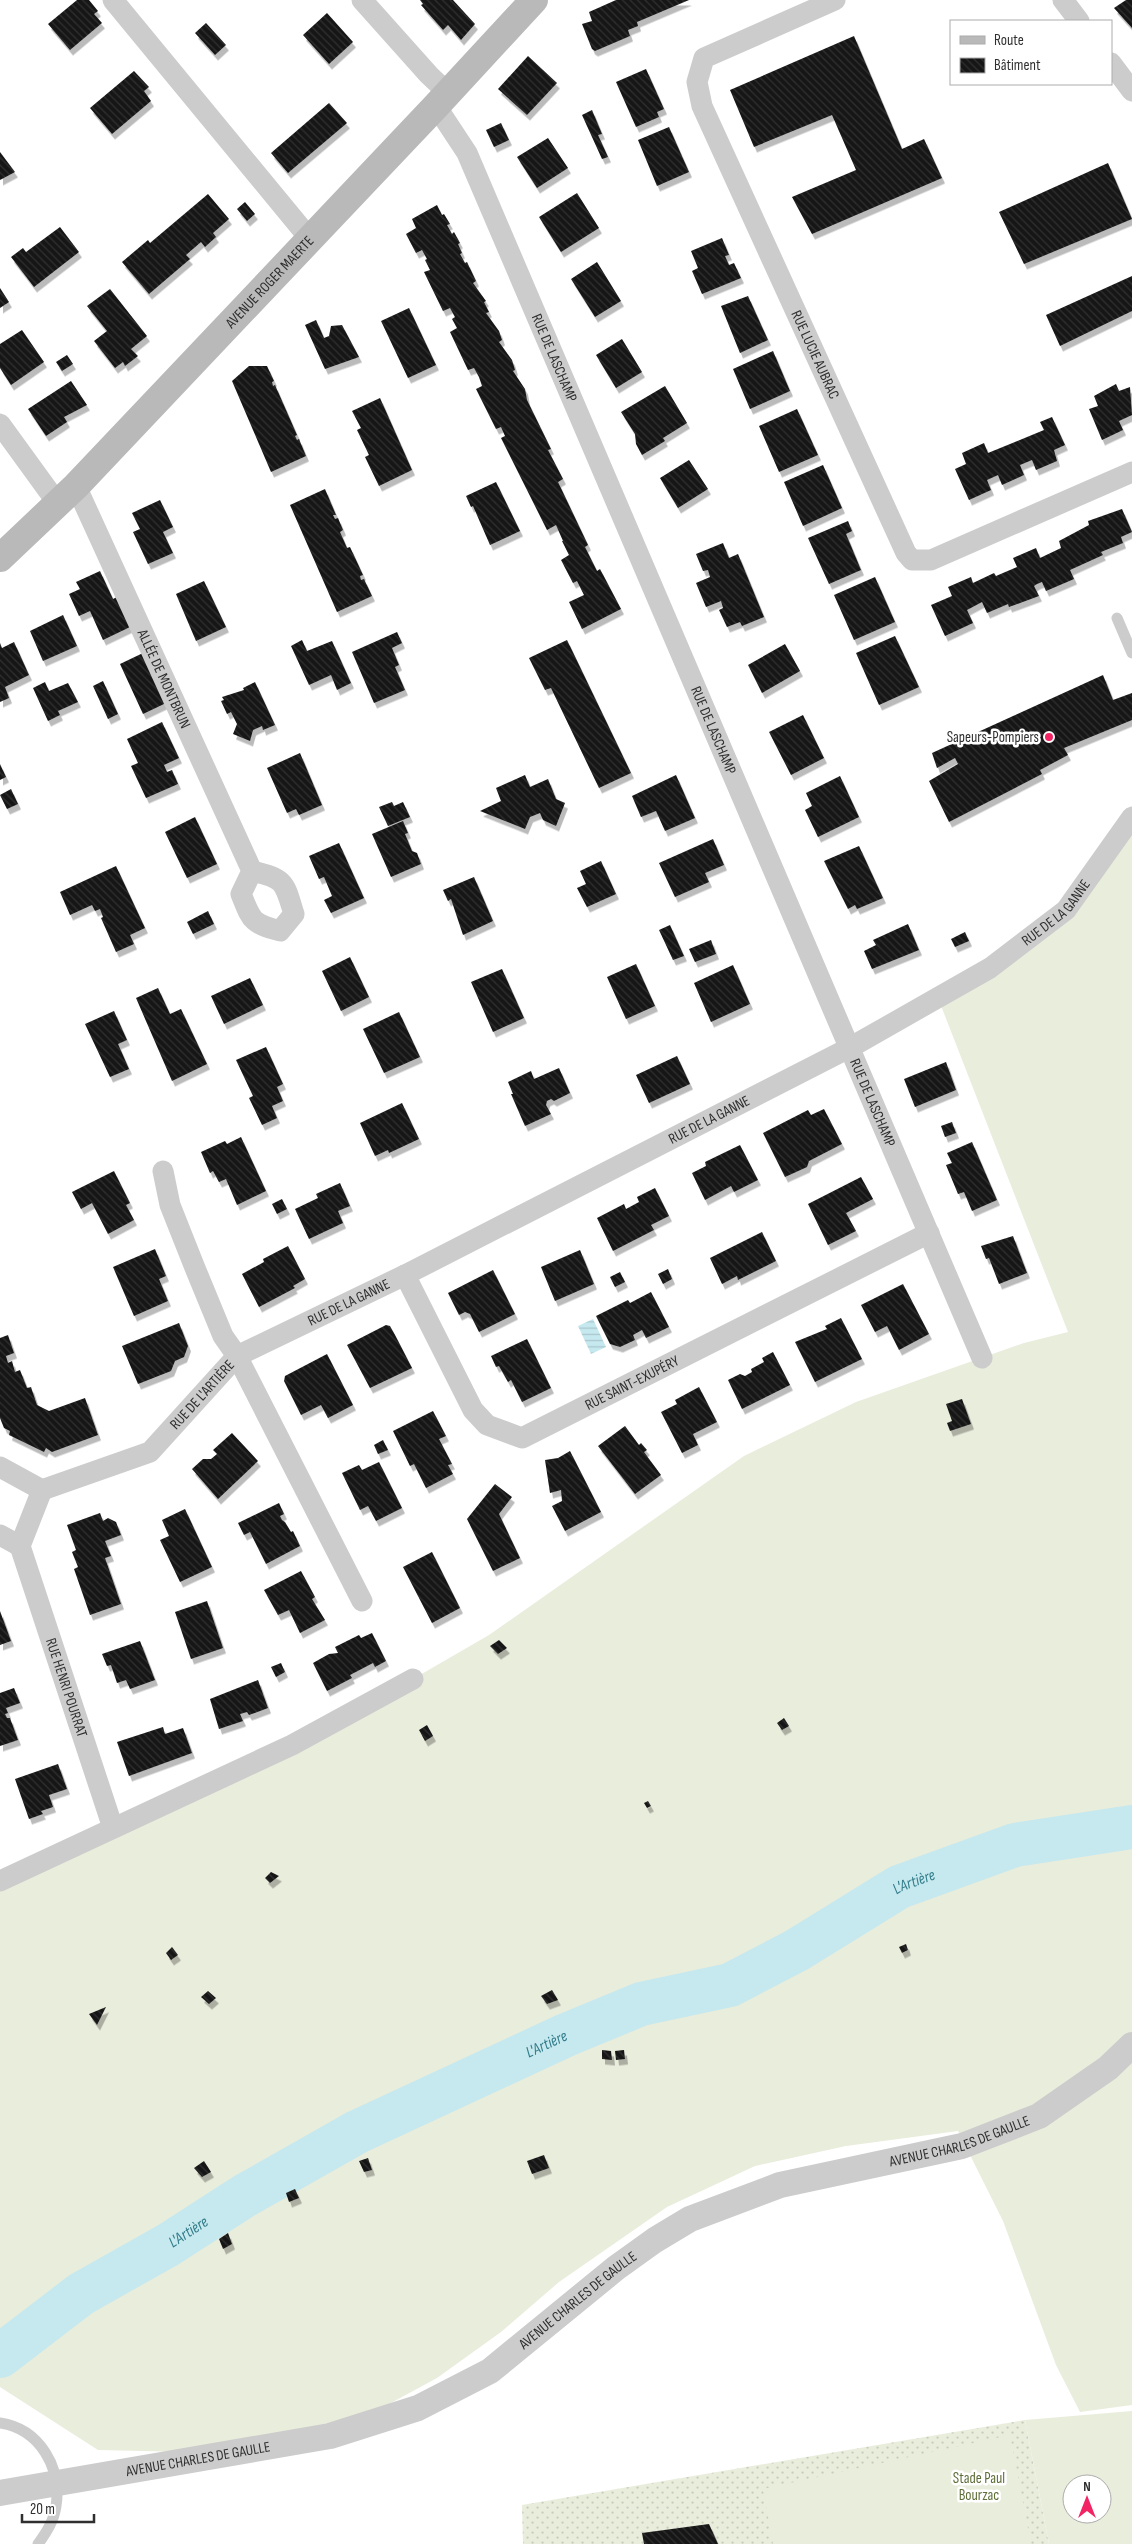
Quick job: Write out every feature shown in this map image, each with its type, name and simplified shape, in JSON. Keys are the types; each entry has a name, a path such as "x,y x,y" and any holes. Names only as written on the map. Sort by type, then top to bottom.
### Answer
{"main road":[{"name":"AVENUE ROGER MAERTE","path":"0,558 67,495 442,100 534,0"}],"street":[{"path":"113,0 310,239"},
{"name":"RUE DE LASCHAMP","path":"362,0 442,100 467,153 851,1047 982,1358"},
{"name":"RUE LUCIE AUBRAC","path":"835,0 704,58 697,82 702,106 906,554 912,560 931,560 1132,472"},
{"path":"1063,0 1078,20"},
{"path":"1112,64 1132,91"},
{"name":"ALLÉE DE MONTBRUN","path":"0,424 67,495 252,871"},
{"name":"RUE DE LA GANNE","path":"237,1356 405,1276 851,1047 990,968 1066,910 1132,817"},
{"name":"RUE DE L'ARTIÈRE","path":"42,1490 150,1452 237,1356 223,1336 170,1205 163,1171"},
{"name":"RUE SAINT-EXUPÉRY","path":"405,1276 473,1410 487,1425 522,1438 929,1233"},
{"path":"237,1356 362,1601"},
{"path":"0,1467 42,1490 20,1546 0,1535"},
{"name":"RUE HENRI POURRAT","path":"20,1546 113,1828"},
{"path":"0,1881 292,1745 413,1679"},
{"name":"AVENUE CHARLES DE GAULLE","path":"0,2493 330,2436 418,2408 490,2371 616,2268 655,2240 690,2219 780,2184 962,2146 1039,2116 1108,2068 1132,2045"}],"lane":[{"path":"1117,618 1132,653"},
{"path":"0,2424 9,2425 34,2438 51,2460 56,2483 56,2506 49,2529 38,2544"}],"green space":[{"path":"1132,817 1132,2405 1080,2412 1056,2365 1003,2221 958,2131 846,2146 755,2166 667,2207 559,2282 501,2332 437,2378 330,2436 230,2453 98,2450 0,2387 0,1881 413,1679 489,1635 744,1456 856,1402 1024,1343 1068,1332 938,998 1066,910"},
{"path":"1132,2411 1132,2544 1049,2544 1025,2420"},
{"name":"Stade Paul Bourzac","path":"1025,2420 1049,2544 523,2544 522,2505"},
{"path":"1010,2435 1031,2544 773,2544 763,2489"}],"water":[{"path":"593,1319 606,1347 591,1354 578,1326"}],"building":[{"path":"77,0 89,0 98,11 94,14 102,23 70,50 48,24"},
{"path":"420,0 453,0 475,24 461,40 448,25 443,30 421,5 423,4"},
{"path":"616,0 689,0 637,22 638,26 628,30 630,36 595,51 592,49 582,24 592,21 589,12"},
{"path":"1126,0 1132,0 1132,28 1114,8"},
{"path":"327,13 353,42 329,64 303,35"},
{"path":"206,23 226,45 215,55 195,33"},
{"path":"854,36 902,149 924,139 942,178 812,234 792,197 856,170 832,115 754,147 730,90"},
{"path":"528,56 557,83 527,115 498,89"},
{"path":"646,69 664,109 657,112 659,117 636,127 616,82"},
{"path":"134,71 149,87 144,91 151,101 112,134 90,108"},
{"path":"329,103 347,123 288,173 271,153"},
{"path":"592,110 602,134 598,135 608,157 602,159 582,115"},
{"path":"501,123 509,140 494,147 486,130"},
{"path":"669,127 689,172 657,186 638,140"},
{"path":"548,138 568,168 537,188 517,157"},
{"path":"0,152 15,172 0,180"},
{"path":"1108,163 1132,219 1024,264 999,212"},
{"path":"577,193 599,228 561,252 539,217"},
{"path":"208,194 229,219 213,233 216,237 205,247 201,242 186,255 190,259 149,294 122,262 148,240 150,243"},
{"path":"245,202 255,214 247,221 237,209"},
{"path":"437,205 442,215 444,214 450,224 447,225 452,234 454,232 460,243 458,244 462,253 460,254 465,263 467,262 476,281 473,283 486,301 484,302 489,312 486,313 499,331 502,340 499,342 512,360 515,370 513,371 525,389 527,400 551,449 548,450 563,479 558,482 588,545 585,547 597,571 600,569 621,609 582,629 569,602 584,595 577,581 573,583 561,560 569,555 556,525 547,530 501,438 505,436 501,427 496,429 476,389 482,386 479,377 474,368 468,370 450,332 457,328 452,319 455,317 450,308 443,311 424,272 430,270 425,260 427,259 422,250 416,253 406,234 416,228 412,219"},
{"path":"60,227 79,252 34,287 11,257 23,248 26,252"},
{"path":"722,238 729,255 725,256 729,265 734,263 741,278 702,294 692,271 698,268 691,251"},
{"path":"597,262 621,301 595,317 571,279"},
{"path":"1132,276 1132,311 1060,346 1046,315"},
{"path":"0,288 9,302 0,308"},
{"path":"110,289 147,336 131,349 138,356 125,366 123,362 115,368 94,341 107,331 87,306"},
{"path":"748,296 768,340 740,353 721,306"},
{"path":"409,308 436,365 408,378 381,321"},
{"path":"316,320 324,338 329,336 331,326 342,325 359,357 325,369 305,325"},
{"path":"22,330 44,362 11,385 0,368 0,344"},
{"path":"622,339 642,372 616,388 596,355"},
{"path":"773,351 790,391 750,409 733,369"},
{"path":"67,355 73,364 62,371 56,362"},
{"path":"249,366 267,366 274,381 272,382 273,386 275,385 297,435 295,436 297,440 299,439 306,456 271,472 232,381"},
{"path":"71,381 87,405 64,417 67,422 46,436 28,409"},
{"path":"1116,384 1119,391 1130,387 1132,415 1119,421 1123,430 1102,440 1089,409 1098,406 1094,396"},
{"path":"665,386 687,423 663,438 665,441 642,455 636,444 635,434 621,412"},
{"path":"380,398 412,470 379,486 365,457 369,455 357,430 361,428 352,411"},
{"path":"797,409 818,455 779,472 759,426"},
{"path":"1052,417 1065,445 1054,450 1057,461 1036,470 1032,460 1020,465 1024,475 1002,485 998,475 987,480 991,490 969,500 955,469 966,464 962,453 984,443 988,453 1044,430 1040,422"},
{"path":"689,460 708,489 678,508 660,478"},
{"path":"823,465 842,508 803,526 784,482"},
{"path":"496,482 520,531 490,545 473,506 471,507 466,496"},
{"path":"325,489 336,515 333,515 335,519 338,518 343,530 340,532 347,548 350,547 363,575 360,576 361,580 364,579 372,596 337,612 290,505"},
{"path":"160,500 173,527 163,532 173,553 148,564 133,532 140,529 132,513"},
{"path":"1122,509 1132,532 1121,537 1123,543 1101,552 1103,555 1070,570 1074,579 1046,591 1042,582 1034,586 1039,596 1009,607 1008,604 987,613 982,602 967,610 973,623 945,636 931,605 952,596 948,587 971,577 973,583 994,573 996,576 1017,567 1013,558 1036,548 1040,558 1061,548 1059,541 1089,525 1088,521"},
{"path":"848,521 852,531 846,534 861,570 829,584 808,538"},
{"path":"723,543 729,558 738,554 764,617 742,626 740,622 727,627 719,610 723,608 721,601 706,607 696,583 710,577 708,570 703,571 696,554"},
{"path":"100,571 113,599 117,597 130,627 103,640 90,611 79,616 69,594 80,589 76,582"},
{"path":"875,577 895,622 854,640 834,595"},
{"path":"204,581 226,627 196,641 176,594"},
{"path":"63,615 77,646 43,661 30,631"},
{"path":"397,632 402,643 392,648 399,665 395,667 405,690 374,703 352,652"},
{"path":"895,636 919,687 879,705 856,653"},
{"path":"302,640 307,651 332,641 351,683 337,690 331,675 309,685 291,646"},
{"path":"567,640 631,773 599,788 551,688 545,690 529,658"},
{"path":"14,642 29,675 5,687 9,698 0,702 0,643 2,648"},
{"path":"785,644 800,671 762,693 748,665"},
{"path":"143,653 166,703 143,714 120,664"},
{"path":"1103,675 1113,700 1132,693 1132,720 1064,748 1068,755 1040,770 1042,774 949,822 929,781 958,764 955,758 937,768 932,753"},
{"path":"103,681 118,714 108,719 93,686"},
{"path":"45,682 49,691 68,683 78,702 58,711 60,715 48,721 33,688"},
{"path":"255,682 275,725 263,730 262,726 253,730 250,741 233,734 237,724 231,712 227,714 221,701 224,700 222,697 244,690 243,688"},
{"path":"803,715 824,758 791,775 769,732"},
{"path":"162,722 179,758 164,765 167,772 172,770 178,784 146,798 131,766 138,763 127,739"},
{"path":"300,753 322,805 299,815 296,809 287,813 267,768"},
{"path":"0,764 6,777 0,780"},
{"path":"525,775 530,787 548,779 556,799 565,803 556,826 543,820 540,813 530,817 525,829 480,811 501,801 496,788"},
{"path":"676,775 695,818 665,831 656,811 641,817 632,796"},
{"path":"840,776 859,817 818,837 805,810 812,806 806,793"},
{"path":"11,789 18,804 7,809 0,795"},
{"path":"392,802 394,806 403,802 410,817 388,826 379,807"},
{"path":"195,817 217,864 187,878 165,832"},
{"path":"403,821 408,833 405,834 412,851 417,853 421,864 391,877 372,834"},
{"path":"713,839 724,865 705,873 709,882 675,897 659,863"},
{"path":"339,843 364,898 331,913 324,900 332,896 324,877 319,879 309,856"},
{"path":"859,846 883,898 857,909 855,905 848,909 824,861"},
{"path":"601,861 616,894 587,907 577,888 586,884 580,871"},
{"path":"116,866 145,928 130,935 134,944 116,952 101,918 103,917 100,909 95,911 92,905 70,915 60,892"},
{"path":"474,877 493,921 463,935 451,899 448,901 443,890"},
{"path":"208,911 214,924 193,934 187,922"},
{"path":"908,924 919,950 872,969 864,951 876,945 873,940"},
{"path":"670,925 684,956 673,960 659,930"},
{"path":"965,932 969,941 955,947 951,939"},
{"path":"711,940 716,954 695,962 689,949"},
{"path":"350,957 369,997 341,1011 322,971"},
{"path":"636,964 655,1006 626,1019 607,977"},
{"path":"733,965 750,1004 711,1022 694,983"},
{"path":"502,969 524,1018 493,1032 471,982"},
{"path":"250,978 263,1005 224,1024 211,996"},
{"path":"158,988 170,1014 181,1009 207,1064 172,1081 136,998"},
{"path":"114,1011 127,1040 118,1044 129,1069 110,1077 85,1024"},
{"path":"399,1012 420,1057 384,1073 363,1029"},
{"path":"266,1047 283,1084 277,1087 283,1101 272,1106 277,1118 262,1125 249,1098 253,1096 236,1060"},
{"path":"677,1056 690,1084 649,1103 636,1075"},
{"path":"946,1062 956,1090 915,1107 904,1079"},
{"path":"559,1068 570,1093 554,1101 551,1099 547,1101 546,1105 551,1114 525,1126 511,1094 513,1094 508,1082 531,1071 534,1079"},
{"path":"402,1103 419,1139 389,1153 388,1150 375,1156 360,1123"},
{"path":"824,1109 842,1144 809,1161 807,1167 785,1177 763,1133 808,1110 811,1115"},
{"path":"952,1122 956,1133 945,1137 941,1126"},
{"path":"241,1137 266,1191 237,1205 226,1179 219,1182 213,1171 210,1173 201,1152 225,1141 227,1144"},
{"path":"972,1142 997,1200 972,1211 964,1192 958,1194 946,1165 952,1163 947,1153"},
{"path":"740,1145 758,1180 734,1192 731,1186 705,1200 692,1173 706,1166 705,1162"},
{"path":"114,1171 130,1203 126,1205 134,1220 108,1234 92,1203 81,1209 72,1192"},
{"path":"861,1177 873,1199 846,1213 856,1231 828,1245 808,1204"},
{"path":"340,1183 350,1206 338,1211 343,1223 309,1239 295,1209 318,1198 316,1194"},
{"path":"655,1188 669,1216 651,1225 654,1230 613,1251 597,1218 624,1204 626,1209 639,1202 637,1197"},
{"path":"282,1199 287,1209 277,1214 272,1204"},
{"path":"762,1232 776,1261 738,1280 737,1276 722,1284 710,1258"},
{"path":"1013,1236 1027,1273 999,1284 989,1258 986,1259 981,1246"},
{"path":"288,1246 305,1279 293,1286 295,1288 259,1307 242,1274 264,1262 263,1259"},
{"path":"155,1249 166,1276 159,1279 168,1301 134,1316 113,1267"},
{"path":"580,1250 594,1284 555,1301 541,1267"},
{"path":"668,1269 672,1279 663,1284 658,1274"},
{"path":"493,1270 515,1314 479,1332 470,1314 465,1312 459,1315 448,1293"},
{"path":"620,1272 625,1282 615,1287 610,1277"},
{"path":"903,1284 929,1334 899,1350 887,1326 875,1332 861,1305"},
{"path":"651,1292 669,1327 646,1338 642,1330 633,1335 635,1340 620,1347 610,1344 596,1316 628,1300 630,1303"},
{"path":"841,1318 862,1359 815,1382 795,1342 827,1329 825,1326"},
{"path":"179,1323 188,1346 184,1357 175,1361 171,1371 138,1384 122,1346"},
{"path":"386,1325 390,1326 412,1368 370,1388 347,1345"},
{"path":"8,1335 14,1353 6,1356 8,1363 12,1361 15,1372 20,1370 27,1388 31,1387 37,1405 49,1411 85,1398 98,1435 52,1452 46,1448 44,1452 9,1435 10,1431 4,1428 0,1418 0,1338"},
{"path":"527,1339 551,1388 522,1402 511,1380 508,1382 499,1366 496,1367 491,1356"},
{"path":"773,1352 790,1385 742,1409 728,1380 740,1374 745,1376 752,1372 751,1369 764,1362 762,1358"},
{"path":"327,1354 353,1405 328,1418 321,1405 301,1415 284,1381 285,1376"},
{"path":"699,1387 717,1422 693,1434 698,1445 682,1453 661,1412 677,1404 675,1400"},
{"path":"962,1399 971,1424 950,1431 947,1423 952,1421 946,1404"},
{"path":"433,1411 446,1436 439,1439 452,1464 448,1465 453,1474 426,1488 414,1464 410,1466 393,1431"},
{"path":"625,1426 639,1445 641,1443 647,1450 644,1452 661,1475 635,1494 598,1446"},
{"path":"232,1433 258,1461 218,1499 192,1469 203,1459 211,1459 217,1454 213,1450"},
{"path":"383,1440 388,1450 378,1454 374,1445"},
{"path":"570,1451 601,1512 565,1531 552,1506 562,1501 561,1490 550,1493 545,1460 558,1458"},
{"path":"379,1462 402,1508 376,1521 368,1506 360,1510 342,1473 359,1465 362,1470"},
{"path":"495,1484 512,1497 499,1514 520,1558 493,1571 467,1519"},
{"path":"279,1503 284,1514 280,1516 291,1532 293,1531 300,1546 266,1564 250,1532 244,1535 238,1523"},
{"path":"185,1509 212,1567 180,1582 160,1540 169,1536 162,1520"},
{"path":"100,1513 103,1521 108,1518 116,1522 121,1535 105,1541 111,1556 105,1558 121,1604 90,1615 74,1569 78,1567 72,1552 76,1550 67,1525"},
{"path":"432,1552 460,1608 432,1623 403,1567"},
{"path":"301,1571 315,1597 312,1599 325,1620 300,1633 289,1610 278,1615 264,1590"},
{"path":"207,1601 223,1648 191,1659 175,1612"},
{"path":"0,1611 11,1641 0,1645"},
{"path":"372,1633 386,1661 375,1667 373,1663 350,1675 352,1678 327,1691 313,1663 329,1654 338,1653 335,1647 359,1635 361,1638"},
{"path":"499,1640 507,1648 498,1654 490,1646"},
{"path":"140,1641 155,1680 130,1689 126,1680 117,1683 111,1665 107,1666 102,1654"},
{"path":"281,1663 285,1672 276,1677 271,1667"},
{"path":"258,1680 268,1708 249,1715 247,1712 240,1714 243,1721 219,1729 210,1699"},
{"path":"14,1688 20,1703 6,1708 8,1713 5,1714 7,1718 10,1718 18,1740 0,1746 0,1693"},
{"path":"784,1718 789,1726 782,1730 777,1723"},
{"path":"427,1725 433,1736 425,1741 419,1730"},
{"path":"163,1727 165,1734 183,1728 192,1753 129,1776 117,1742"},
{"path":"58,1764 67,1789 49,1795 53,1807 41,1811 43,1814 29,1819 15,1779"},
{"path":"648,1801 651,1806 647,1808 644,1803"},
{"path":"271,1872 279,1876 270,1883 265,1878"},
{"path":"906,1944 908,1950 902,1953 899,1947"},
{"path":"172,1947 178,1955 171,1960 166,1953"},
{"path":"552,1990 558,2000 547,2004 541,1996"},
{"path":"208,1991 216,1998 209,2004 201,1997"},
{"path":"106,2007 97,2025 89,2014"},
{"path":"602,2050 611,2051 612,2060 602,2059"},
{"path":"624,2050 625,2059 616,2060 615,2051"},
{"path":"544,2155 549,2168 532,2174 527,2161"},
{"path":"368,2158 372,2170 364,2172 359,2161"},
{"path":"204,2161 211,2172 202,2177 194,2168"},
{"path":"295,2189 299,2198 289,2202 286,2193"},
{"path":"228,2233 232,2244 223,2249 219,2239"},
{"path":"709,2524 718,2544 644,2544 642,2533"}],"waterway":[{"name":"L'Artière","path":"0,2356 81,2294 168,2245 244,2196 357,2132 566,2035 641,2004 730,1985 797,1950 899,1887 1015,1845 1132,1827"}],"place":[{"name":"Sapeurs-Pompiers","path":"1049,737"}]}
